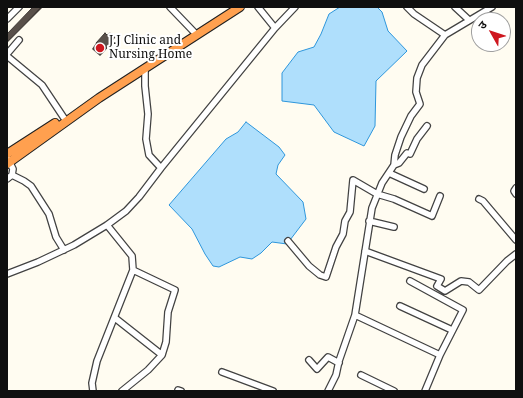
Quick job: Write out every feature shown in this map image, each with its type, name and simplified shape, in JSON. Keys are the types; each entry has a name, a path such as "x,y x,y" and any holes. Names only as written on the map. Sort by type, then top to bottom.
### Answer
{"highway":[{"path":"7,154 232,7"},
{"path":"8,161 98,98 240,7"}],"street":[{"path":"7,19 19,7"},
{"path":"170,7 194,32"},
{"path":"258,7 274,28"},
{"path":"7,274 38,262 74,245 107,225 126,211 139,197 274,28 295,7"},
{"path":"407,7 414,14 445,35"},
{"path":"455,7 469,20"},
{"path":"328,391 336,375 354,315 372,208 382,183 394,165 395,155 401,137 411,116 420,104 416,92 417,78 422,65 445,35 492,7"},
{"path":"19,40 7,55 42,85 64,118"},
{"path":"145,68 148,114 146,139 148,155 161,168"},
{"path":"394,165 399,163 407,153 410,154 417,139 427,126"},
{"path":"8,161 13,169 9,177 24,181 31,186 49,214 56,237 64,250"},
{"path":"389,173 424,190"},
{"path":"288,242 309,266 320,275 326,277 336,247 343,234 345,221 350,212 353,180 377,194 394,199 432,216 440,196"},
{"path":"516,188 514,191 516,194"},
{"path":"479,199 483,201 516,240"},
{"path":"369,221 394,226"},
{"path":"93,391 92,382 97,362 133,270 132,256 107,225"},
{"path":"365,251 441,279 437,286 445,291 461,280 468,282 479,290 507,261 516,254"},
{"path":"122,391 148,370 162,355 166,342 168,312 175,290 133,270"},
{"path":"410,281 463,310 440,355 425,391"},
{"path":"400,306 452,330"},
{"path":"354,315 440,355"},
{"path":"115,318 162,355"},
{"path":"309,360 317,369 328,357 339,363"},
{"path":"222,372 273,391"},
{"path":"361,375 394,391"}],"water":[{"path":"340,7 377,7 382,12 388,31 407,51 376,81 375,126 364,146 334,132 314,105 282,101 282,73 298,52 314,47 329,14"},
{"path":"246,122 279,147 285,155 278,165 276,174 303,202 306,219 287,244 272,242 261,253 252,259 240,257 219,267 213,266 192,229 169,205 226,139 238,132"}],"building":[{"path":"33,7 41,7 7,42 7,34"},
{"path":"105,33 107,35 110,33 115,37 104,50 96,43"}],"place":[{"name":"J.J Clinic and Nursing Home","path":"100,48"}]}
